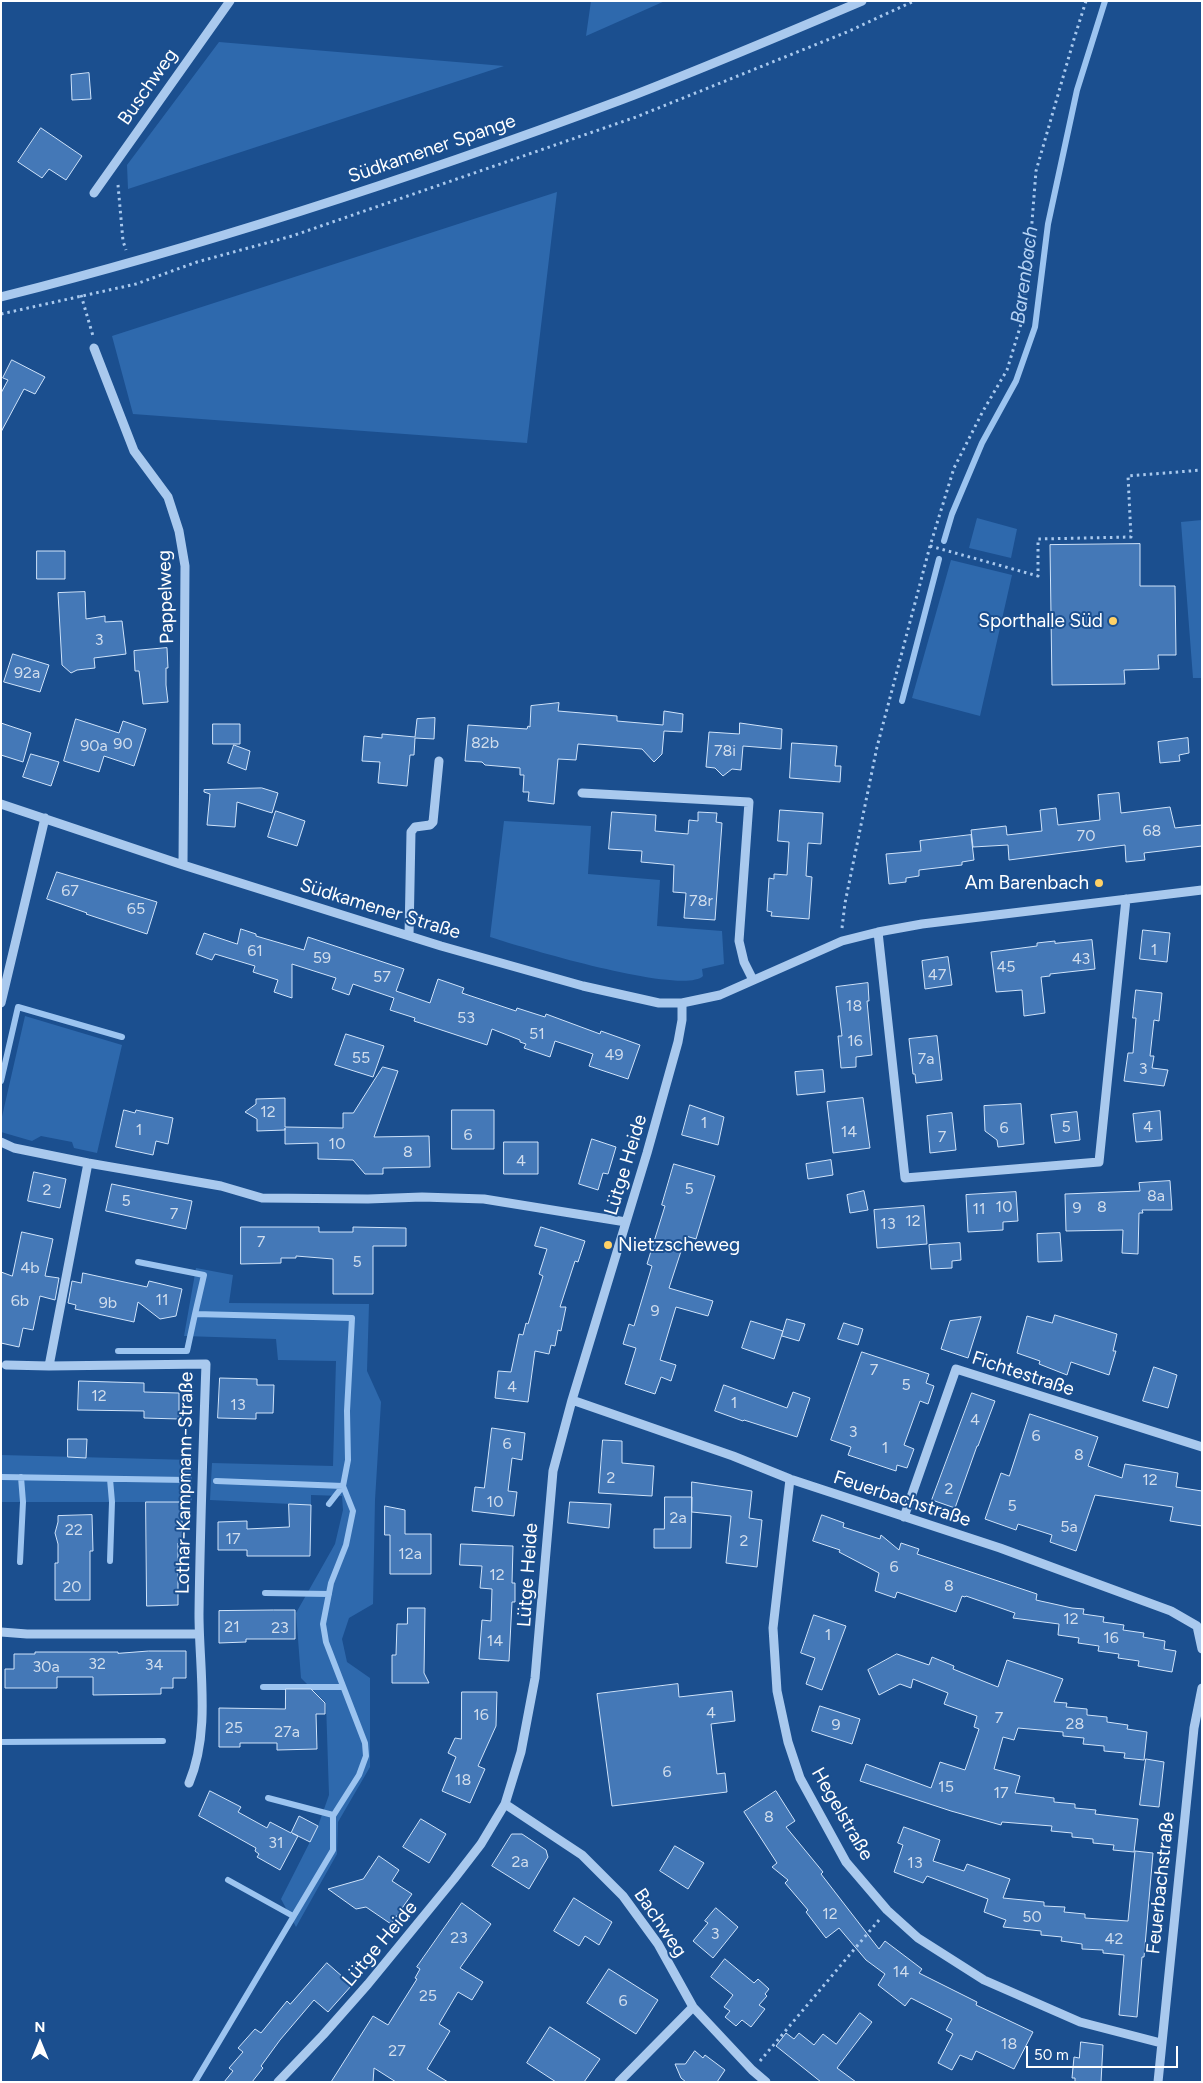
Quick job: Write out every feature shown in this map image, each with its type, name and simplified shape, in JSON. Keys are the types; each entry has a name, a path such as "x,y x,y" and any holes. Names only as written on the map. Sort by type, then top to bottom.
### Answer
{"street":[{"name":"Buschweg","path":"94,194 116,160 230,1"},
{"name":"Südkamener Spange","path":"1,297 130,263 243,229 438,165 621,99 862,1"},
{"name":"Pappelweg","path":"94,348 134,451 168,497 179,531 183,557 185,728 183,865"},
{"path":"409,936 411,832 415,827 430,825 433,822 439,761"},
{"path":"582,793 749,802 739,941 744,962 753,980"},
{"name":"Südkamener Straße","path":"1,804 183,865 409,936 583,986 659,1003 682,1004 720,995 842,941 878,932 922,924 1202,890"},
{"path":"1,1003 45,818"},
{"path":"878,932 905,1178 1099,1162 1126,899"},
{"name":"Lütge Heide","path":"278,2082 355,1999 454,1879 481,1844 505,1804 521,1752 535,1678 553,1471 572,1400 678,1042 682,1020 682,1004"},
{"path":"1,1142 14,1148 220,1186 262,1198 368,1199 422,1197 484,1199 626,1222"},
{"path":"6,1365 49,1366 88,1163"},
{"name":"Lothar-Kampmann-Straße","path":"49,1366 206,1364 199,1634 202,1694 201,1738 196,1767 189,1783"},
{"name":"Fichtestraße","path":"904,1518 956,1370 1202,1447"},
{"name":"Feuerbachstraße","path":"572,1400 733,1456 790,1479 1000,1548 1171,1611 1199,1624 1202,1649"},
{"name":"Hegelstraße","path":"790,1479 774,1628 777,1691 788,1742 800,1778 846,1862 887,1910 918,1938 984,1980 1080,2022 1161,2043"},
{"path":"1,1632 199,1634"},
{"name":"Feuerbachstraße","path":"1158,2082 1193,1738 1202,1688"},
{"name":"Bachweg","path":"505,1804 582,1855 623,1896 658,1944 693,2007 752,2070 766,2082"},
{"path":"619,2082 693,2007"}],"path":[{"path":"1,314 136,284 197,262 292,236 636,117 847,32 914,1"},
{"path":"842,941 844,903 877,748 930,546 954,468 983,411 1007,370 1021,324 1029,260 1036,171 1086,1"},
{"path":"116,160 123,241 136,284"},
{"path":"81,295 93,336 94,348"},
{"path":"930,546 1038,576 1038,539 1131,537 1128,476 1202,470"},
{"path":"752,2070 887,1910"}],"shaded area":[{"path":"591,1 665,1 586,36"},
{"path":"219,42 504,66 128,189 127,165"},
{"path":"557,192 527,443 133,414 112,336"},
{"path":"977,518 1017,529 1011,558 969,548"},
{"path":"1202,520 1202,678 1193,678 1181,522"},
{"path":"951,560 1012,575 980,716 912,698"},
{"path":"504,821 591,826 588,874 660,880 657,926 722,931 724,964 702,969 703,976 689,980 666,980 601,968 490,937"},
{"path":"25,1016 122,1045 97,1153 74,1148 72,1142 41,1136 32,1141 1,1132 1,1121"},
{"path":"196,1268 233,1275 229,1303 369,1304 367,1371 381,1402 375,1500 373,1604 349,1618 342,1639 347,1662 370,1678 370,1767 338,1822 337,1854 296,1927 281,1899 318,1826 329,1795 326,1703 301,1678 296,1613 335,1544 343,1510 342,1496 311,1495 311,1505 210,1500 212,1463 333,1466 336,1361 278,1360 276,1339 184,1336"},
{"path":"1,1455 192,1460 192,1502 1,1502"}],"building":[{"path":"89,73 91,99 72,100 71,75"},
{"path":"41,128 82,156 66,180 49,169 42,178 18,162"},
{"path":"12,360 45,377 35,394 24,389 1,432 1,393 8,380 3,378"},
{"name":"Sporthalle Süd","path":"1140,544 1140,586 1175,586 1176,655 1158,655 1159,669 1124,670 1125,684 1052,685 1050,545"},
{"path":"37,551 65,551 65,579 37,579"},
{"path":"85,592 86,619 105,616 105,622 122,621 126,654 94,658 95,668 77,670 71,673 62,665 58,593"},
{"path":"167,648 168,668 166,668 166,685 168,702 143,704 139,671 135,671 134,651"},
{"path":"13,654 49,665 40,692 4,682"},
{"path":"559,703 558,711 617,716 617,721 663,725 664,711 683,714 682,732 664,731 662,754 654,762 642,749 578,744 576,760 558,759 554,804 528,801 529,792 523,792 524,775 520,775 520,768 465,761 468,725 527,729 528,726 530,727 531,706"},
{"path":"435,718 434,739 415,738 414,755 410,755 407,786 378,783 380,762 362,761 364,736 382,738 382,734 415,737 417,719"},
{"path":"76,719 119,733 123,721 146,729 134,766 104,756 99,772 64,761"},
{"path":"1,723 31,733 23,762 1,755"},
{"path":"740,723 782,729 781,749 743,746 741,770 732,769 723,776 715,768 706,767 709,732 739,734"},
{"path":"213,724 240,724 240,744 213,744"},
{"path":"1188,738 1189,753 1179,755 1180,761 1160,763 1158,742"},
{"path":"792,743 837,746 835,766 841,766 840,782 790,778"},
{"path":"234,745 250,751 246,770 228,763"},
{"path":"31,754 59,762 51,786 23,777"},
{"path":"262,788 278,793 272,813 237,802 235,827 207,825 210,794 204,792 204,790"},
{"path":"1119,793 1121,813 1170,807 1175,828 1202,825 1202,846 1144,853 1145,860 1126,862 1125,845 1009,860 1008,845 973,847 971,830 1006,826 1007,835 1042,831 1040,810 1056,808 1058,825 1100,820 1098,795"},
{"path":"780,810 823,813 821,844 808,843 806,876 812,877 809,919 771,916 772,912 767,911 769,878 774,879 774,874 787,875 789,842 778,841"},
{"path":"276,811 305,821 297,846 268,837"},
{"path":"612,812 656,815 655,831 688,834 689,820 698,821 698,812 717,813 716,822 722,823 715,920 684,918 686,893 673,892 674,865 641,862 642,851 609,849"},
{"path":"971,835 974,860 962,862 962,865 919,870 919,876 906,878 906,882 889,884 886,854 921,851 920,841"},
{"path":"57,872 157,902 147,934 47,899"},
{"path":"241,929 256,934 256,936 304,950 308,937 404,969 396,991 430,1003 438,979 464,988 462,993 516,1011 517,1008 545,1017 546,1014 600,1034 601,1031 640,1045 628,1079 589,1066 593,1054 555,1041 550,1057 524,1048 526,1044 520,1042 520,1040 492,1029 487,1045 414,1021 415,1018 390,1010 394,998 353,984 349,995 332,989 336,978 292,964 292,998 274,992 278,980 253,972 255,966 215,954 212,960 196,954 204,933 237,944"},
{"path":"1143,930 1170,933 1167,962 1140,959"},
{"path":"1092,940 1095,969 1050,974 1050,976 1041,977 1045,1013 1024,1016 1022,990 996,992 991,952 1037,946 1037,943"},
{"path":"948,957 952,985 925,989 922,961"},
{"path":"868,983 869,1001 867,1001 872,1055 856,1057 856,1067 841,1068 838,1036 842,1036 836,987"},
{"path":"1136,990 1162,993 1159,1021 1154,1020 1150,1056 1154,1056 1152,1068 1168,1070 1164,1086 1124,1081 1128,1053 1133,1053 1136,1018 1133,1018"},
{"path":"346,1034 384,1046 373,1077 335,1065"},
{"path":"937,1036 942,1080 916,1083 915,1074 913,1074 909,1039"},
{"path":"383,1067 398,1071 374,1137 429,1136 430,1167 383,1168 383,1174 365,1174 353,1160 318,1159 318,1143 285,1144 285,1130 257,1131 257,1119 245,1112 256,1104 256,1099 285,1098 285,1127 343,1128 343,1113 353,1113"},
{"path":"823,1070 825,1092 797,1095 795,1072"},
{"path":"863,1098 870,1148 833,1153 827,1102"},
{"path":"1021,1104 1024,1144 998,1147 997,1140 985,1131 984,1106"},
{"path":"690,1105 724,1117 718,1145 682,1135"},
{"path":"124,1110 135,1113 136,1110 173,1118 168,1144 156,1141 153,1155 116,1147"},
{"path":"452,1110 494,1110 494,1149 452,1149"},
{"path":"1160,1111 1162,1140 1136,1142 1133,1114"},
{"path":"1077,1112 1080,1140 1055,1143 1051,1115"},
{"path":"952,1113 956,1150 930,1153 927,1116"},
{"path":"592,1139 616,1147 608,1174 603,1173 598,1190 579,1184"},
{"path":"504,1142 538,1142 538,1174 504,1174"},
{"path":"831,1160 833,1175 808,1179 806,1164"},
{"path":"674,1164 715,1176 696,1239 686,1236 669,1288 713,1301 708,1316 676,1307 660,1360 676,1365 671,1381 661,1377 655,1394 625,1384 636,1348 623,1344 629,1324 634,1326 652,1266 647,1264 665,1206 662,1205"},
{"path":"34,1172 66,1179 60,1208 28,1201"},
{"path":"1170,1181 1172,1210 1142,1210 1143,1213 1139,1213 1138,1254 1122,1253 1123,1230 1066,1231 1065,1194 1140,1191 1139,1183"},
{"path":"112,1184 192,1201 186,1229 106,1211"},
{"path":"864,1191 868,1210 850,1213 847,1195"},
{"path":"1016,1192 1018,1221 1003,1222 1003,1230 968,1232 966,1195"},
{"path":"924,1206 927,1244 877,1248 874,1210"},
{"path":"241,1227 319,1227 319,1232 353,1232 353,1227 406,1228 406,1246 373,1246 373,1294 333,1294 333,1259 296,1256 296,1258 281,1258 281,1263 241,1264"},
{"path":"541,1227 585,1241 578,1262 575,1261 560,1307 566,1307 561,1331 558,1330 555,1346 551,1345 549,1354 535,1351 528,1402 495,1398 498,1371 511,1372 519,1334 523,1335 526,1323 528,1324 543,1276 539,1274 547,1249 535,1246"},
{"path":"22,1232 53,1239 45,1276 59,1278 55,1300 40,1296 33,1330 23,1328 19,1347 1,1343 1,1272 12,1276"},
{"path":"1060,1233 1062,1261 1038,1262 1037,1234"},
{"path":"960,1243 961,1260 952,1261 952,1268 931,1269 929,1245"},
{"path":"83,1273 147,1287 149,1281 182,1289 176,1316 160,1319 138,1302 134,1322 75,1309 76,1305 68,1303 72,1281 81,1283"},
{"path":"1055,1315 1117,1334 1113,1351 1116,1351 1109,1375 1071,1362 1067,1375 1039,1364 1040,1361 1017,1353 1027,1316 1052,1323"},
{"path":"981,1317 968,1358 941,1349 950,1321"},
{"path":"787,1319 805,1324 799,1341 782,1336"},
{"path":"751,1321 783,1331 774,1359 742,1348"},
{"path":"844,1323 863,1329 858,1345 838,1339"},
{"path":"862,1352 929,1374 926,1383 934,1386 928,1404 920,1401 904,1445 914,1449 907,1468 897,1465 896,1471 848,1455 851,1447 831,1440"},
{"path":"1154,1367 1177,1375 1168,1408 1143,1401"},
{"path":"220,1378 257,1379 257,1385 274,1385 273,1413 256,1413 256,1419 218,1418"},
{"path":"79,1381 144,1383 144,1392 179,1393 179,1419 144,1418 144,1411 78,1410"},
{"path":"724,1385 787,1408 793,1392 810,1398 797,1437 715,1411"},
{"path":"972,1393 995,1401 955,1508 932,1500"},
{"path":"1030,1414 1098,1437 1088,1466 1122,1478 1125,1464 1178,1473 1176,1487 1202,1491 1202,1526 1170,1521 1173,1507 1095,1495 1076,1551 1050,1542 1052,1535 1018,1524 1016,1530 985,1519 1001,1473 1009,1476"},
{"path":"492,1428 525,1433 522,1460 512,1458 508,1491 517,1492 514,1516 472,1511 475,1487 484,1488"},
{"path":"68,1439 87,1439 86,1458 68,1457"},
{"path":"603,1440 622,1441 622,1463 654,1466 652,1496 599,1493"},
{"path":"692,1482 752,1491 749,1518 762,1520 757,1567 726,1563 731,1516 692,1512"},
{"path":"665,1497 692,1497 691,1548 654,1548 654,1529 664,1529"},
{"path":"146,1502 182,1502 182,1543 178,1543 178,1605 147,1606"},
{"path":"570,1502 611,1504 609,1528 568,1523"},
{"path":"289,1504 311,1505 310,1556 247,1556 247,1550 218,1550 218,1522 247,1521 247,1529 289,1527"},
{"path":"385,1506 405,1510 405,1534 431,1534 431,1574 390,1574 390,1535 385,1535"},
{"path":"92,1515 93,1551 90,1551 90,1600 55,1600 55,1563 58,1563 58,1544 55,1533 58,1516"},
{"path":"822,1515 844,1523 843,1527 880,1539 881,1535 899,1550 901,1543 919,1549 917,1554 1037,1594 1036,1600 1084,1609 1083,1614 1104,1617 1103,1622 1124,1625 1123,1630 1144,1633 1143,1637 1165,1641 1164,1649 1176,1651 1172,1672 1138,1666 1139,1661 1118,1658 1119,1654 1098,1651 1099,1646 1078,1643 1079,1638 1058,1635 1059,1624 1013,1618 1015,1613 966,1596 962,1596 956,1612 897,1592 895,1598 875,1591 879,1573 839,1552 840,1550 813,1541"},
{"path":"461,1544 513,1546 512,1583 515,1583 515,1602 512,1602 509,1661 479,1659 482,1620 491,1621 492,1589 480,1588 482,1566 460,1565"},
{"path":"408,1608 425,1608 424,1673 429,1683 392,1683 392,1655 396,1655 397,1624 407,1624"},
{"path":"295,1610 295,1639 246,1639 246,1642 219,1643 219,1611"},
{"path":"814,1615 846,1626 822,1690 806,1684 815,1658 801,1653"},
{"path":"186,1651 186,1678 173,1678 173,1688 161,1688 161,1694 93,1695 93,1677 57,1677 57,1688 5,1688 5,1669 14,1669 14,1654 35,1654 35,1652 118,1653"},
{"path":"897,1654 929,1665 932,1657 954,1666 953,1669 998,1687 1007,1660 1063,1679 1054,1702 1067,1703 1066,1707 1087,1709 1087,1715 1107,1717 1107,1722 1128,1725 1127,1729 1147,1732 1144,1760 1124,1758 1125,1753 1104,1751 1104,1746 1083,1744 1084,1738 1063,1736 1063,1732 1018,1728 1014,1740 1003,1737 994,1769 1020,1776 1015,1793 1054,1798 1054,1802 1075,1804 1075,1808 1096,1810 1095,1814 1138,1819 1134,1852 1113,1850 1114,1845 1093,1843 1093,1839 1072,1837 1072,1833 1051,1831 1052,1826 1002,1822 1001,1825 951,1811 860,1781 866,1764 931,1788 940,1762 965,1770 979,1729 974,1727 977,1716 944,1704 948,1693 913,1679 911,1688 900,1684 879,1695 868,1670"},
{"path":"678,1684 679,1697 732,1691 735,1721 711,1724 717,1774 725,1773 727,1792 612,1806 597,1694"},
{"path":"286,1689 311,1689 325,1703 325,1714 316,1714 317,1749 277,1750 277,1743 240,1743 240,1747 219,1747 219,1708 285,1709"},
{"path":"462,1692 497,1692 496,1726 478,1766 485,1769 470,1803 442,1791 456,1757 448,1753 455,1738 461,1739"},
{"path":"820,1706 860,1719 852,1744 812,1731"},
{"path":"1146,1759 1164,1762 1159,1807 1140,1805"},
{"path":"210,1791 241,1807 238,1812 267,1828 270,1822 291,1833 299,1816 318,1826 310,1842 298,1836 280,1870 257,1857 259,1854 255,1851 256,1848 199,1816"},
{"path":"776,1791 795,1821 786,1827 823,1872 821,1874 879,1949 885,1941 922,1969 919,1973 977,2002 976,2005 1033,2032 1014,2069 976,2051 972,2060 960,2055 952,2070 938,2063 953,2034 946,2030 952,2019 911,1998 905,2006 878,1985 885,1974 866,1960 839,1928 826,1938 806,1912 808,1910 785,1883 788,1880 772,1867 777,1863 744,1812"},
{"path":"421,1819 446,1834 429,1863 403,1847"},
{"path":"904,1827 940,1840 933,1861 964,1871 967,1864 1010,1879 1003,1898 1044,1902 1044,1906 1065,1907 1064,1912 1085,1914 1085,1918 1128,1921 1135,1851 1153,1853 1137,2017 1119,2015 1124,1955 1103,1953 1103,1950 1082,1949 1082,1944 1061,1941 1062,1937 1041,1935 1041,1931 1003,1927 1006,1920 984,1912 988,1899 927,1876 923,1883 894,1872 903,1845 898,1843"},
{"path":"512,1834 522,1834 546,1850 548,1857 529,1889 492,1866"},
{"path":"675,1846 704,1863 688,1889 660,1871"},
{"path":"379,1856 399,1870 392,1881 412,1894 391,1924 366,1907 356,1909 328,1889 363,1879"},
{"path":"574,1898 612,1922 599,1945 585,1936 579,1946 554,1931"},
{"path":"462,1903 491,1924 460,1968 483,1982 472,2000 458,1992 439,2024 450,2031 427,2069 448,2082 396,2082 374,2068 373,2082 331,2082 373,2016 388,2025 417,1979 415,1978 420,1969 417,1967"},
{"path":"716,1908 738,1927 713,1958 693,1941 708,1923 705,1921"},
{"path":"725,1959 754,1983 758,1979 769,1989 765,1994 767,1996 759,2005 765,2009 751,2027 742,2020 736,2026 725,2017 730,2011 724,2007 733,1995 711,1977"},
{"path":"327,1963 352,1985 328,2012 314,2000 280,2040 252,2082 224,2082 233,2071 229,2068 243,2052 238,2048 255,2029 261,2033 287,2001 290,2004"},
{"path":"609,1969 658,2000 636,2034 587,2003"},
{"path":"860,2013 872,2022 837,2068 856,2082 821,2082 776,2046 786,2033 794,2039 799,2033 814,2045 823,2034 836,2044"},
{"path":"550,2027 600,2059 584,2082 556,2082 527,2063"},
{"path":"1081,2042 1103,2045 1101,2082 1075,2082 1075,2078 1072,2078 1074,2057 1079,2058"},
{"path":"695,2051 703,2058 705,2055 725,2070 717,2082 686,2082 681,2078 675,2064 685,2064"}],"waterway":[{"name":"Barenbach","path":"944,541 952,514 982,443 1016,381 1035,327 1048,224 1077,90 1105,1"},
{"name":"Barenbach","path":"902,701 939,559"},
{"path":"1,1081 18,1007 122,1037"},
{"path":"138,1262 204,1275 195,1314"},
{"path":"118,1351 187,1351 195,1314 352,1318 347,1411 348,1460 343,1486 329,1504"},
{"path":"1,1477 187,1480"},
{"path":"20,1562 23,1502 21,1477"},
{"path":"110,1479 112,1502 110,1561"},
{"path":"195,2082 333,1850 333,1816 359,1775 366,1756 365,1743 326,1642 323,1624 331,1583 346,1545 353,1511 343,1486 216,1481"},
{"path":"265,1593 329,1594"},
{"path":"263,1687 343,1687"},
{"path":"1,1742 163,1741"},
{"path":"268,1798 333,1815"},
{"path":"228,1880 293,1916"}],"place":[{"name":"Sporthalle Süd","path":"1113,621"},
{"name":"Am Barenbach","path":"1099,883"},
{"name":"Nietzscheweg","path":"608,1245"}]}
